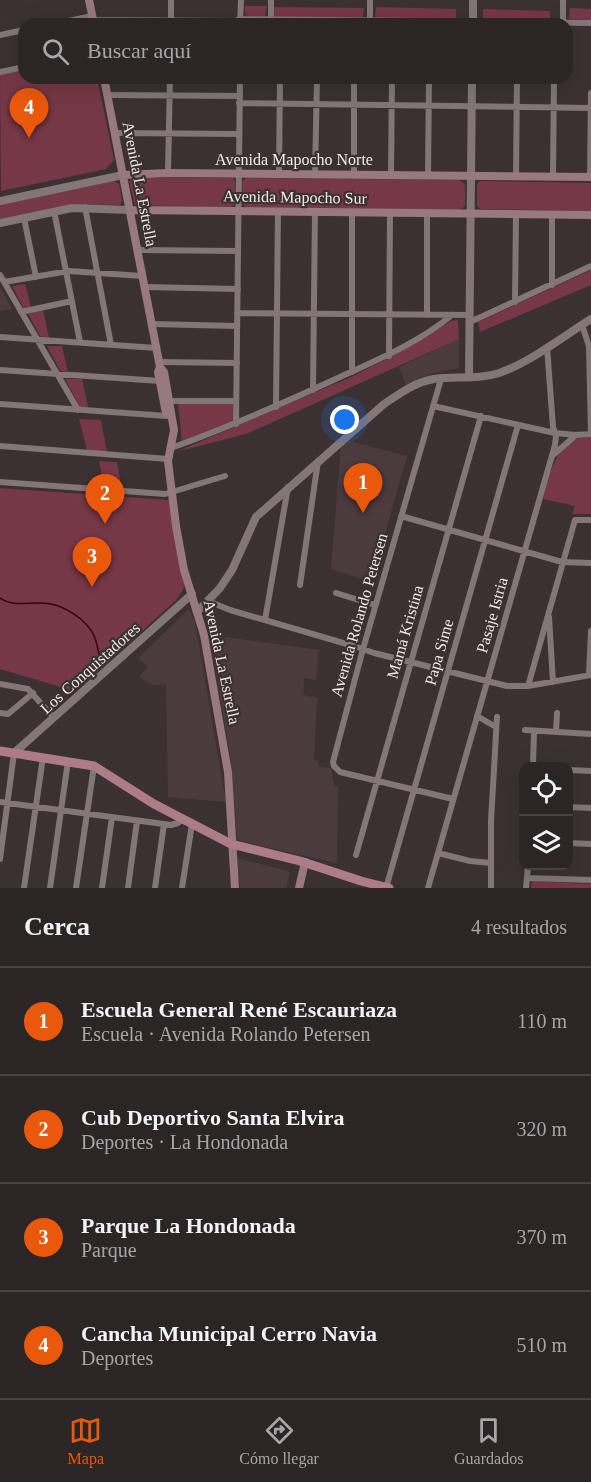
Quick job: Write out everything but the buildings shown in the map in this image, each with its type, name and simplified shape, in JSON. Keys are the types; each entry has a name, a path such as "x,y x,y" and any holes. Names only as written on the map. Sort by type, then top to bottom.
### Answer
{"main road":[{"path":"89,0 93,18"},
{"name":"Avenida La Estrella","path":"105,84 152,324 171,446"},
{"name":"Avenida Mapocho Norte","path":"123,175 168,173 590,177"},
{"name":"Avenida Mapocho Sur","path":"130,210 591,214"},
{"name":"Avenida La Estrella","path":"159,365 164,372 174,430 168,459 177,533 206,646 228,772 235,888"},
{"path":"0,751 94,766 146,799 231,844 305,862 387,888"},
{"path":"299,888 305,862"}],"street":[{"path":"171,0 171,18"},
{"path":"240,18 241,0"},
{"path":"271,0 271,18"},
{"path":"370,0 370,18"},
{"path":"473,0 473,18"},
{"path":"563,0 563,18"},
{"path":"573,22 591,23"},
{"path":"0,35 18,31"},
{"path":"0,72 18,68"},
{"path":"168,173 170,84"},
{"path":"236,424 240,84"},
{"path":"279,84 279,174"},
{"path":"315,175 317,84"},
{"path":"354,84 354,175"},
{"path":"391,175 392,84"},
{"path":"428,176 429,84"},
{"path":"469,377 472,84"},
{"path":"516,176 517,84"},
{"path":"553,177 554,84"},
{"path":"590,177 591,93"},
{"path":"107,95 169,96 279,104 591,108"},
{"path":"115,133 239,134"},
{"name":"Avenida Mapocho Norte","path":"0,201 123,175"},
{"path":"85,207 111,345"},
{"name":"Avenida Mapocho Sur","path":"0,223 85,207 130,210"},
{"path":"54,212 80,342"},
{"path":"276,407 279,212"},
{"path":"313,390 315,212"},
{"path":"352,212 352,372"},
{"path":"389,356 390,213"},
{"path":"427,315 428,213"},
{"path":"515,302 516,214"},
{"path":"552,214 552,285"},
{"path":"24,218 36,277"},
{"path":"137,249 238,251"},
{"path":"237,313 452,315 470,318 515,302 591,266"},
{"path":"2,283 66,272 142,276"},
{"path":"0,275 2,283 78,410"},
{"path":"144,287 238,290"},
{"path":"21,312 72,301"},
{"path":"171,446 236,424 389,356 452,315"},
{"path":"197,612 232,570 256,517 390,400 426,381 498,374 591,319"},
{"path":"152,324 237,326"},
{"path":"433,406 555,433 591,434 589,346 582,325"},
{"path":"0,337 156,348"},
{"name":"Pasaje Istria","path":"428,888 552,457 555,433 547,347"},
{"path":"159,365 237,363"},
{"path":"0,370 160,381"},
{"name":"Avenida Rolando Petersen","path":"377,781 340,772 334,766 334,755 441,379"},
{"path":"170,401 236,401"},
{"path":"0,404 167,417"},
{"name":"Mamá Kristina","path":"356,855 481,416"},
{"name":"Papa Sime","path":"387,888 518,425"},
{"path":"552,457 576,435"},
{"path":"0,446 168,459"},
{"path":"300,585 318,461"},
{"path":"0,482 173,493 225,476"},
{"path":"265,620 288,487"},
{"path":"401,516 562,562 591,563"},
{"path":"528,686 575,520 591,520"},
{"path":"336,594 375,605"},
{"name":"Los Conquistadores","path":"14,753 183,601 193,598"},
{"path":"208,601 230,610 363,649 507,686 528,686 590,675 591,631"},
{"path":"549,611 553,682"},
{"path":"0,684 25,687 54,718"},
{"path":"0,713 8,714 33,693"},
{"path":"556,732 557,713"},
{"path":"477,716 496,727"},
{"path":"491,888 491,821 497,717"},
{"path":"525,730 591,734"},
{"path":"533,762 534,731"},
{"path":"0,858 4,802 14,753"},
{"path":"24,888 43,757"},
{"path":"50,888 68,761"},
{"path":"76,888 94,766"},
{"path":"573,770 591,771"},
{"path":"377,781 453,799"},
{"path":"4,802 164,824 176,825 187,821 182,888"},
{"path":"573,807 591,808"},
{"path":"102,888 112,817"},
{"path":"128,888 137,821"},
{"path":"155,888 164,824"},
{"path":"573,843 591,844"},
{"path":"438,853 470,861 491,863"},
{"path":"526,888 528,870"},
{"path":"527,878 591,880"}],"shaded area":[{"path":"244,6 267,6 265,17 246,16"},
{"path":"273,7 364,8 363,17 276,17 273,14"},
{"path":"376,7 456,9 456,18 375,18"},
{"path":"570,8 591,9 591,20 569,18"},
{"path":"483,9 550,11 550,18 483,18"},
{"path":"18,71 18,84 98,84 114,160 106,169 1,191 0,75"},
{"path":"133,178 233,178 235,204 230,208 135,205 129,181"},
{"path":"246,178 459,180 465,184 465,205 461,210 248,208 243,205 242,182"},
{"path":"114,181 119,184 122,201 120,205 74,204 0,219 0,204"},
{"path":"480,181 591,183 591,211 480,209 477,206 477,184"},
{"path":"591,270 591,285 480,332 478,322"},
{"path":"25,284 31,307 24,309 12,286"},
{"path":"1,288 12,309 0,311"},
{"path":"43,310 49,338 40,336 28,314"},
{"path":"458,320 459,339 246,434 176,452 351,377 393,356 451,321"},
{"path":"459,339 459,368 433,373 406,385 399,367"},
{"path":"47,346 62,346 68,372 60,371"},
{"path":"65,379 82,379 88,407 80,407"},
{"path":"178,404 233,404 234,421 182,442"},
{"path":"79,419 101,420 107,452 87,450"},
{"path":"591,437 591,514 572,514 575,506 543,499 553,465 562,450 577,439"},
{"path":"349,441 407,456 371,582 331,569 341,446"},
{"path":"99,461 117,462 121,486 104,485"},
{"path":"0,488 169,500 184,583 183,590 176,600 84,684 71,690 0,669"},
{"path":"189,609 195,622 226,802 168,797 166,684 153,685 139,677 148,667 138,658"},
{"path":"210,635 319,650 316,680 304,678 303,695 317,698 314,760 318,761 319,767 331,768 334,785 338,786 337,863 240,841 237,838 231,761"},
{"path":"237,858 288,871 290,873 286,888 240,888"},
{"path":"532,881 591,884 591,888 531,888"}],"waterway":[{"path":"0,598 15,603 49,604 73,613 91,631 100,657"}],"place":[{"name":"Cancha Municipal Cerro Navia","path":"29,138"},
{"name":"Escuela General René Escauriaza","path":"363,513"},
{"name":"Cub Deportivo Santa Elvira","path":"105,524"},
{"name":"Parque La Hondonada","path":"92,587"}]}
